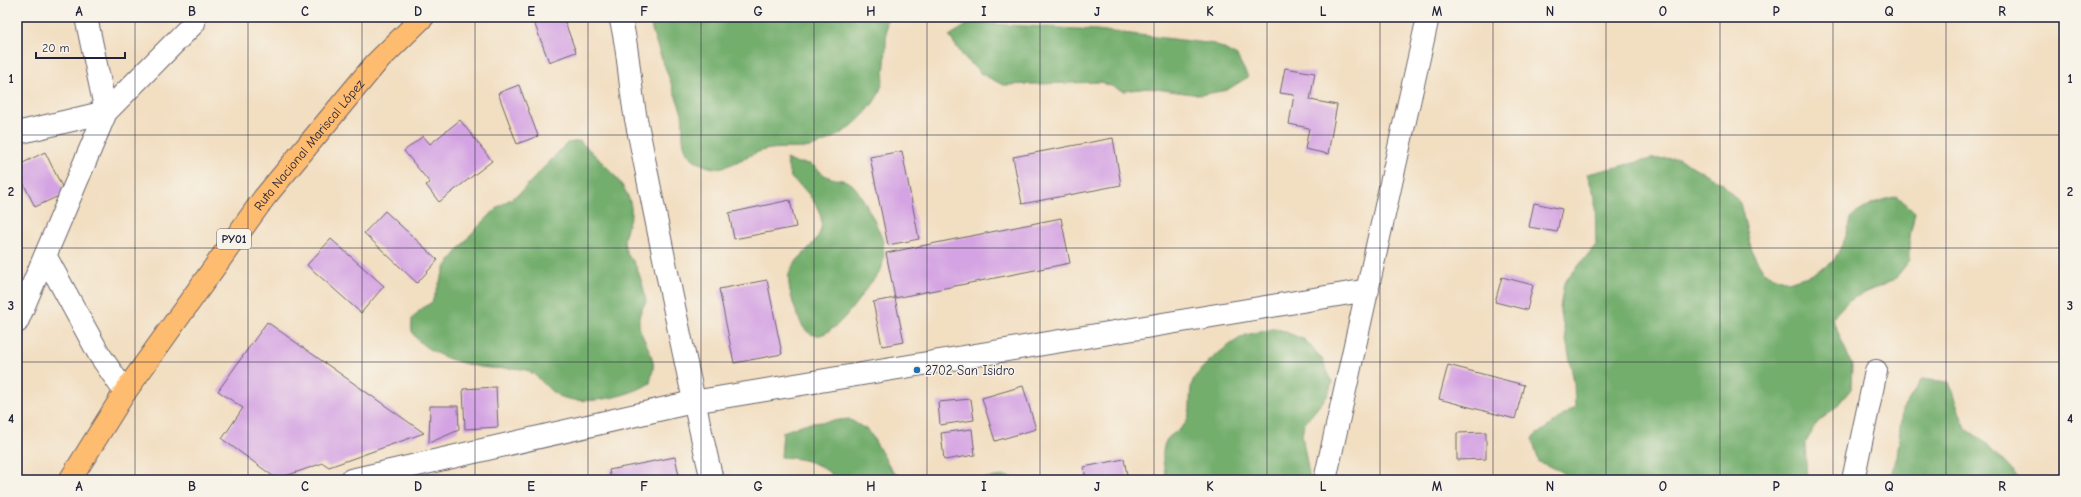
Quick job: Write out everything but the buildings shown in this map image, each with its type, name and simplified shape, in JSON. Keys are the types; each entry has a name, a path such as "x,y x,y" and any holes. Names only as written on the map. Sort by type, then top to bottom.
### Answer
{"highway":[{"name":"Ruta Nacional Mariscal López","path":"70,480 125,392 169,328 264,198 376,64 423,17"}],"street":[{"path":"86,17 106,112"},
{"path":"620,17 626,39 634,112 693,402 712,480"},
{"path":"1325,480 1428,17"},
{"path":"17,322 46,257 106,112 194,23"},
{"path":"17,133 106,112"},
{"path":"46,257 99,354 125,392"},
{"path":"351,480 693,402 1368,290"},
{"path":"1853,480 1876,371"}],"green space":[{"path":"649,17 887,17 886,57 881,87 872,104 857,122 826,142 804,148 765,150 728,166 713,168 706,166 696,161 686,150 683,137 682,113 654,37"},
{"path":"970,23 1097,30 1215,44 1237,56 1248,77 1227,90 1200,95 1148,88 1124,91 1100,82 1003,85 980,73 963,56 949,36"},
{"path":"580,141 614,175 621,184 631,205 631,215 624,242 627,254 633,261 643,286 646,302 641,310 639,324 653,364 650,383 629,393 616,397 589,401 564,398 554,393 533,374 526,370 480,367 446,357 425,346 417,339 412,331 412,319 420,310 432,302 446,266 471,234 498,207 520,193 567,143"},
{"path":"1678,158 1723,184 1740,203 1752,252 1764,272 1788,282 1811,275 1833,262 1845,239 1852,216 1873,203 1897,196 1915,212 1910,236 1910,260 1894,280 1849,300 1832,318 1852,365 1851,389 1836,407 1817,423 1805,444 1807,480 1569,480 1561,471 1539,462 1532,438 1575,407 1574,382 1560,308 1564,283 1596,245 1595,197 1587,174 1651,159"},
{"path":"786,159 796,163 811,165 826,176 851,183 861,196 879,230 883,242 883,261 879,273 845,317 826,333 816,335 808,332 800,321 791,296 789,276 794,264 815,240 819,233 821,218 811,197 792,179"},
{"path":"1276,328 1305,340 1322,359 1332,382 1328,395 1304,424 1302,435 1310,480 1167,480 1163,459 1165,442 1186,422 1190,408 1192,383 1200,370 1215,356 1240,338 1249,334"},
{"path":"1922,379 1949,382 1965,428 1985,442 2021,480 1889,480 1897,457 1902,410"},
{"path":"849,419 869,431 893,472 906,480 838,480 825,469 812,462 781,457 783,432 804,424"},
{"path":"1004,476 1024,480 972,480"}],"place":[{"name":"2702 San Isidro","path":"917,370"}]}
